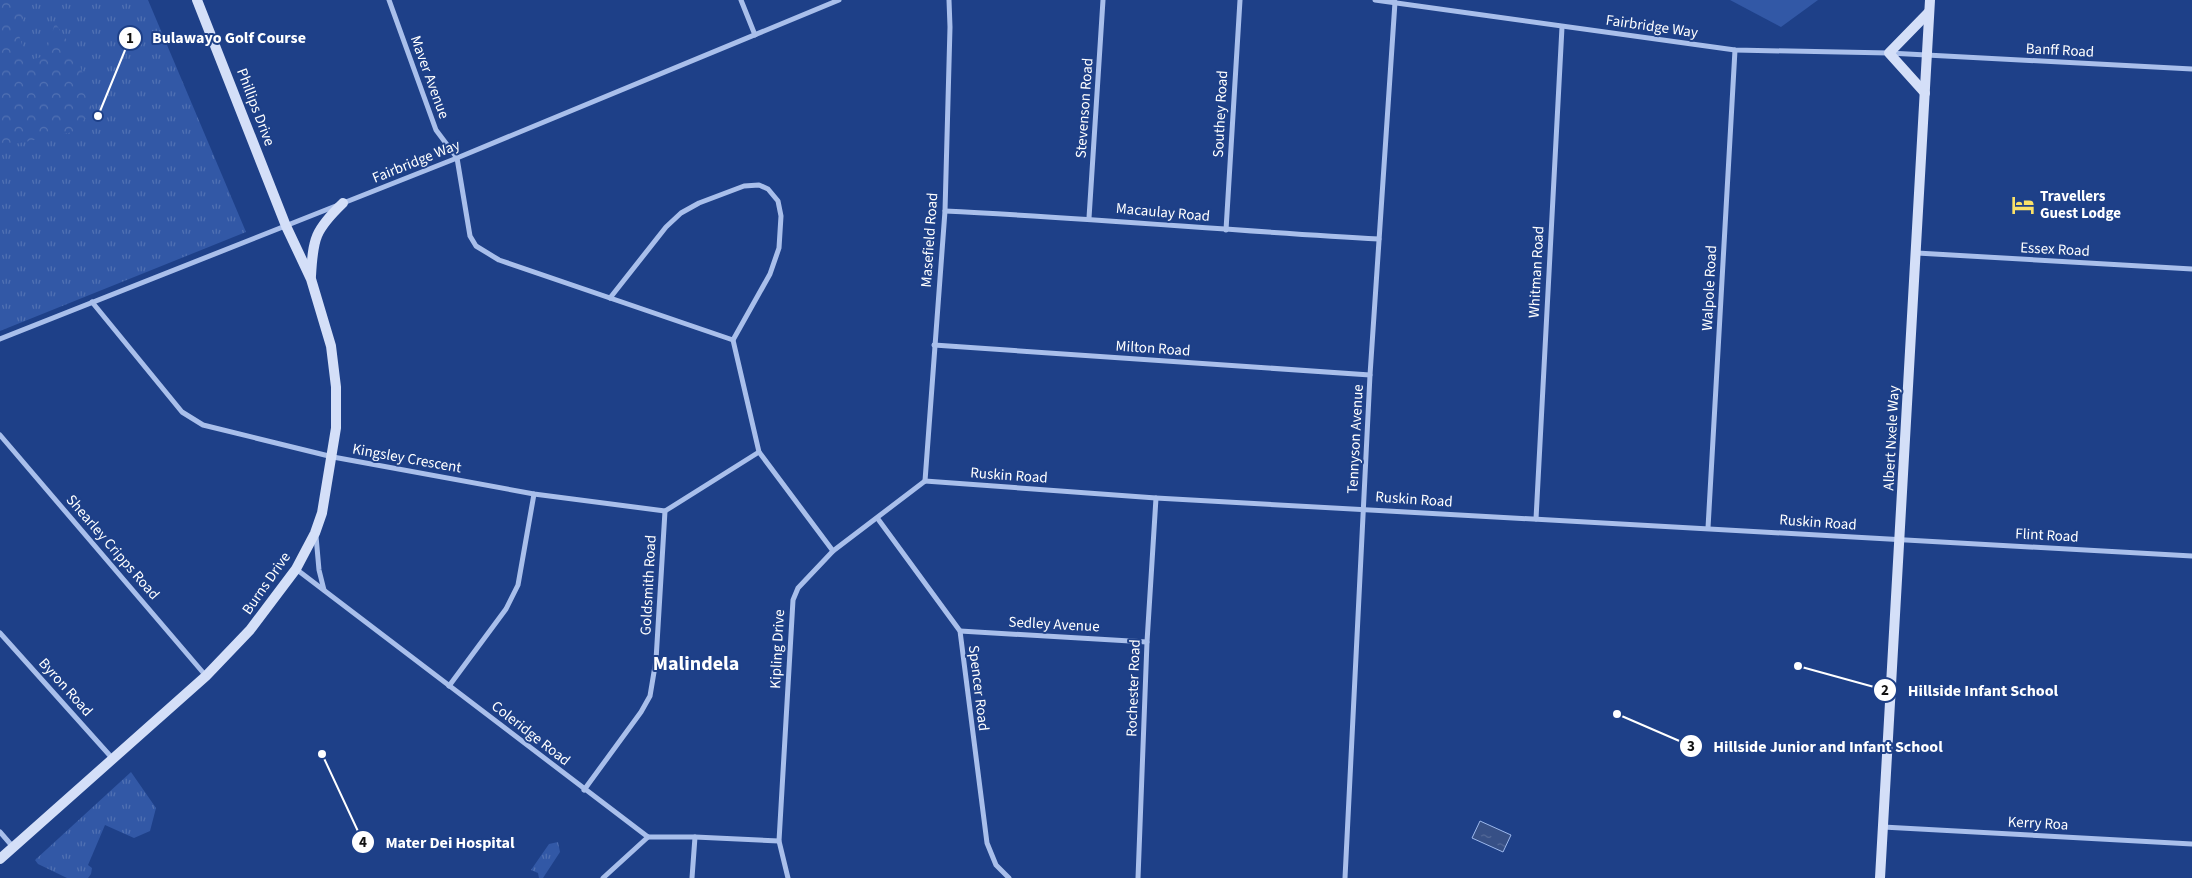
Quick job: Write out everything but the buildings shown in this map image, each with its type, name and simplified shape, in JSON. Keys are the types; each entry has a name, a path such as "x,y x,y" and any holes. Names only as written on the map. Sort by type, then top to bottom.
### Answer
{"main road":[{"name":"Phillips Drive","path":"197,0 286,226"},
{"name":"Albert Nxele Way","path":"1880,878 1930,0"},
{"path":"1925,94 1889,53 1929,12"},
{"path":"311,279 312,251 316,237 327,218 343,203"},
{"name":"Burns Drive","path":"0,860 206,676 250,630 296,569 316,533 322,513 336,428 336,387 331,346 311,279 286,226"}],"street":[{"name":"Maver Avenue","path":"389,0 436,130 457,158"},
{"path":"741,0 755,35"},
{"name":"Fairbridge Way","path":"0,339 457,158 840,0"},
{"name":"Masefield Road","path":"926,481 934,345 945,211 950,27 949,0"},
{"name":"Stevenson Road","path":"1089,218 1103,0"},
{"name":"Southey Road","path":"1226,230 1240,0"},
{"name":"Fairbridge Way","path":"1376,0 1735,50 1889,53 1927,56"},
{"name":"Tennyson Avenue","path":"1345,878 1370,375 1395,2"},
{"name":"Whitman Road","path":"1536,520 1562,27"},
{"name":"Walpole Road","path":"1708,528 1735,50"},
{"name":"Banff Road","path":"1927,56 2192,69"},
{"path":"457,158 470,236 476,246 500,260 733,340"},
{"path":"610,298 666,228 681,213 699,203 744,186 759,185 768,190 778,201 781,216 779,248 770,274 733,340 759,452 833,551"},
{"name":"Macaulay Road","path":"945,211 1089,218 1226,230 1379,239"},
{"name":"Essex Road","path":"1917,253 2192,269"},
{"name":"Kingsley Crescent","path":"92,302 182,412 203,425 332,457 534,494 665,511"},
{"name":"Milton Road","path":"934,345 1370,375"},
{"name":"Shearley Cripps Road","path":"0,436 206,676"},
{"path":"665,511 759,452"},
{"name":"Ruskin Road","path":"926,481 1156,498 1900,540"},
{"name":"Kipling Drive","path":"788,878 779,841 793,600 798,588 833,551 926,481"},
{"path":"449,686 506,609 518,585 534,494"},
{"name":"Rochester Road","path":"1138,878 1147,642 1156,498"},
{"name":"Goldsmith Road","path":"584,790 641,712 650,696 656,660 665,511"},
{"name":"Spencer Road","path":"878,519 960,631 987,843 996,865 1009,878"},
{"path":"316,533 324,590"},
{"name":"Flint Road","path":"1900,540 2192,556"},
{"name":"Coleridge Road","path":"296,569 648,838"},
{"name":"Sedley Avenue","path":"960,631 1147,642"},
{"name":"Byron Road","path":"0,632 113,759"},
{"name":"Kerry Roa","path":"1883,827 2192,844"},
{"path":"0,832 14,847"},
{"path":"603,878 648,838 695,836 779,841"},
{"path":"692,878 695,836"}],"green space":[{"path":"0,0 148,0 246,232 0,331"},
{"path":"0,0 10,0 24,16 19,35 27,61 45,56 55,23 69,43 84,76 92,111 73,132 0,147"},
{"path":"1730,0 1818,0 1781,27"},
{"path":"131,772 156,808 150,831 134,838 105,825 88,865 92,868 88,878 67,878 38,864 35,860"},
{"path":"558,842 560,852 543,878 539,878 538,873 531,870 549,844"}],"water":[{"path":"1480,821 1511,835 1503,852 1472,838"}],"place":[{"name":"Bulawayo Golf Course","path":"98,116"},
{"name":"Travellers Guest Lodge","path":"2023,205"},
{"name":"Hillside Infant School","path":"1798,666"},
{"name":"Hillside Junior and Infant School","path":"1617,714"},
{"name":"Mater Dei Hospital","path":"322,754"}],"district":[{"name":"Malindela","path":"696,663"}]}
